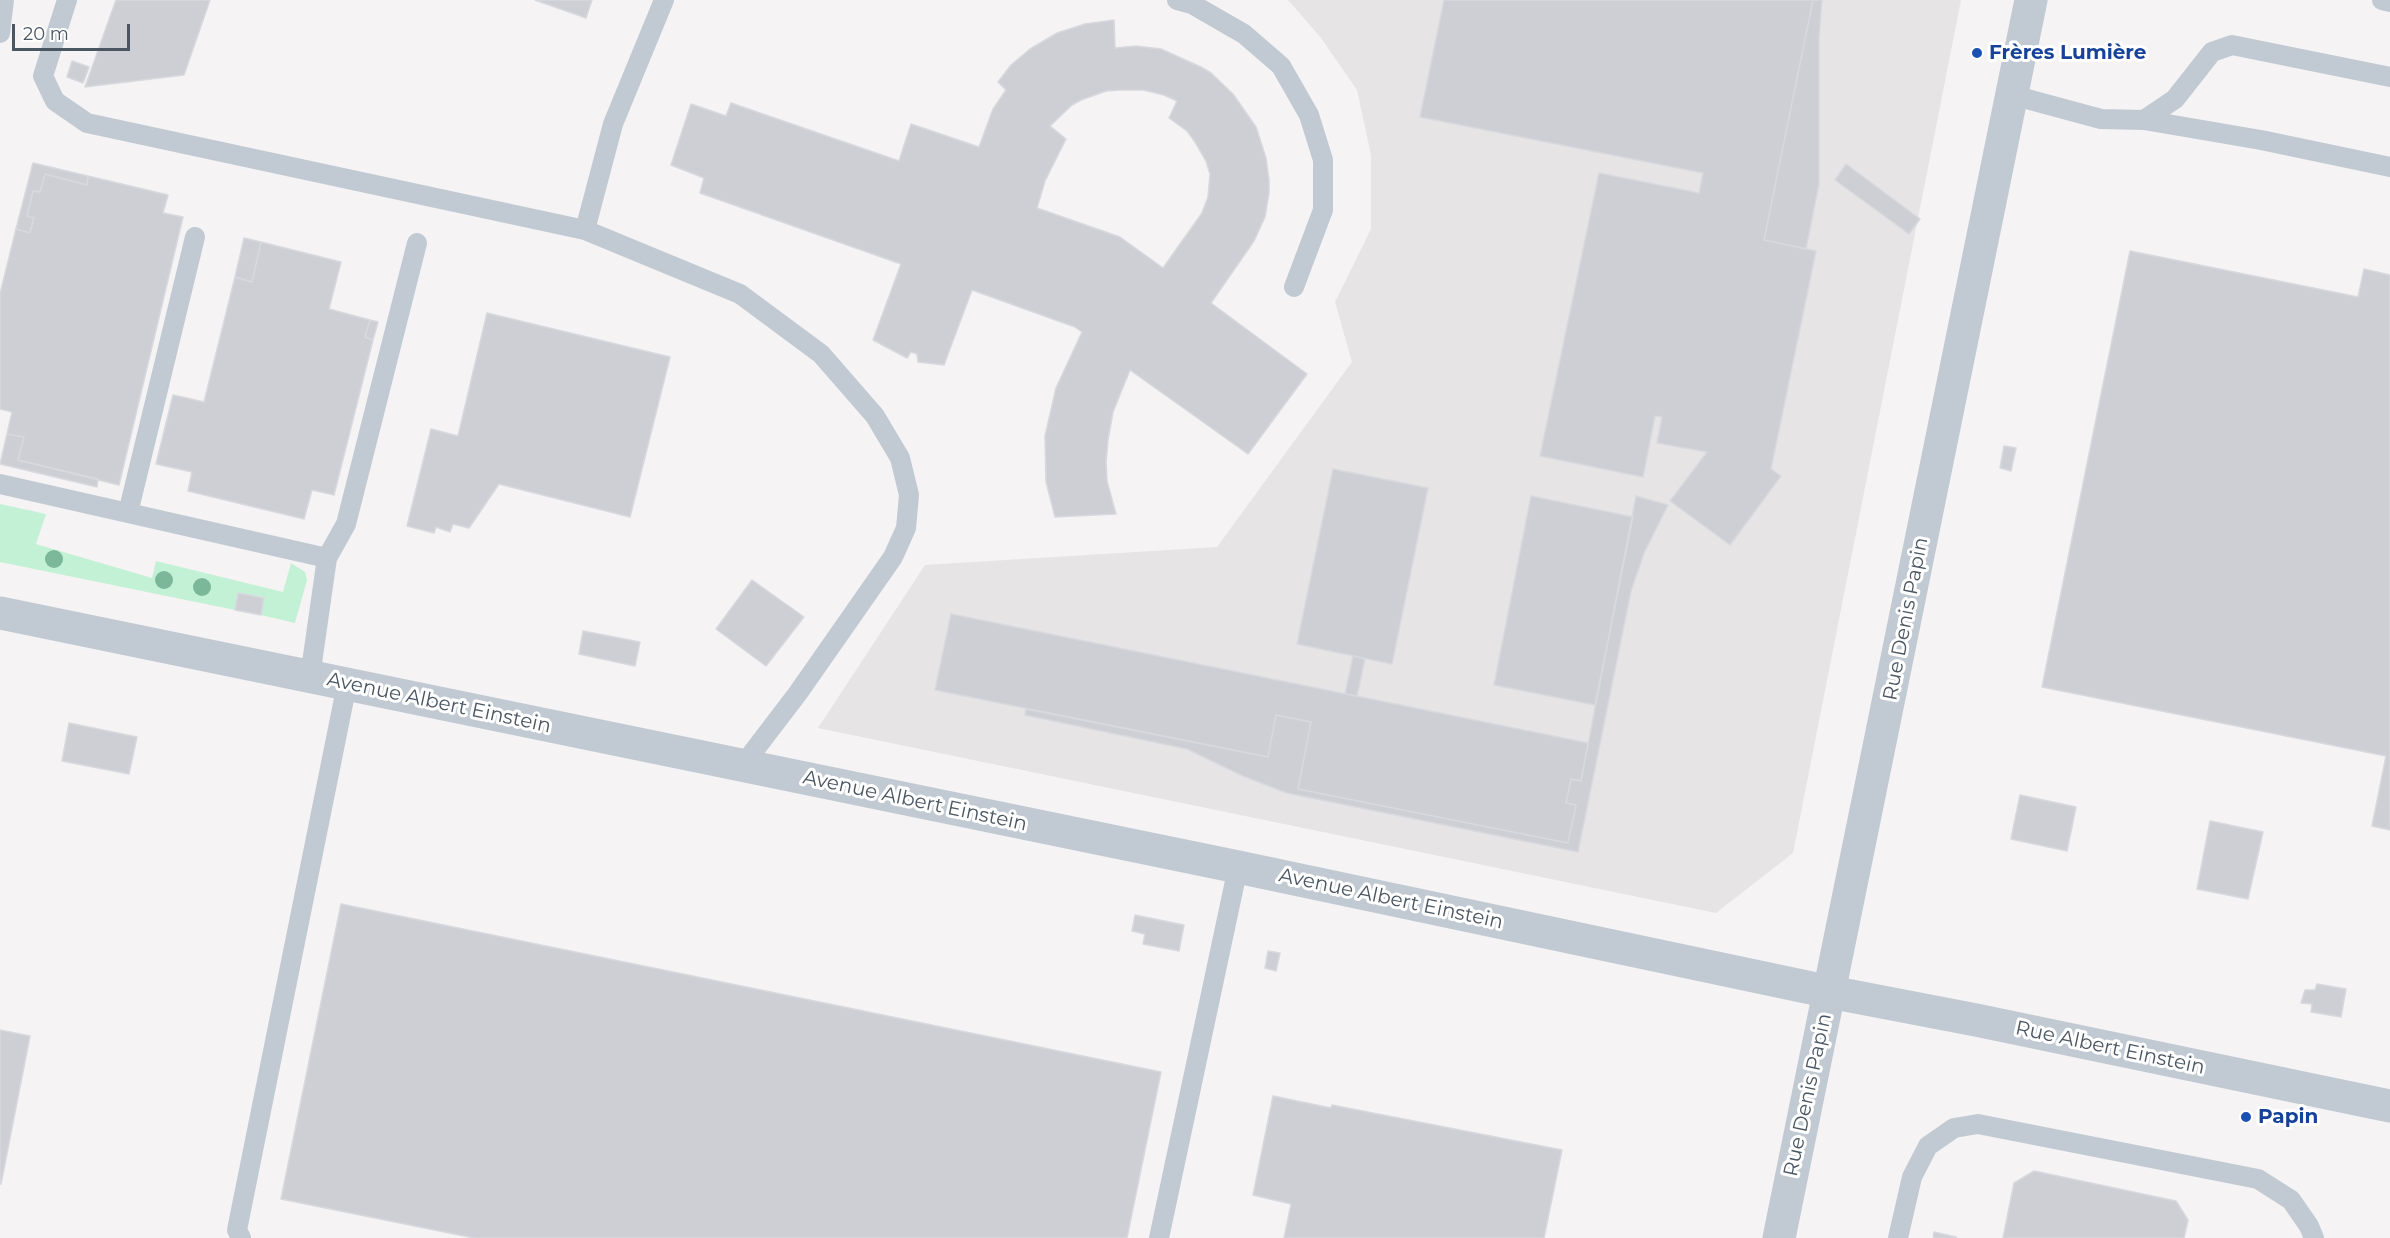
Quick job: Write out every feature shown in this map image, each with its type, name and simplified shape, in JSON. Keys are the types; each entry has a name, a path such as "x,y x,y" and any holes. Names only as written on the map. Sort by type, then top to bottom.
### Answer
{"street":[{"name":"Rue Denis Papin","path":"1779,1238 2031,0"},
{"name":"Avenue Albert Einstein","path":"0,613 1238,867 1830,992"},
{"name":"Rue Albert Einstein","path":"1830,992 2390,1106"}],"lane":[{"path":"0,33 3,0"},
{"path":"68,0 43,76 55,101 87,123 585,230 740,294 821,354 875,416 900,458 909,495 906,528 893,558 798,693 743,765"},
{"path":"585,230 613,124 664,0"},
{"path":"1177,0 1192,4 1244,34 1281,66 1309,115 1323,160 1323,210 1294,287"},
{"path":"2382,0 2390,2"},
{"path":"2144,120 2175,99 2212,52 2232,45 2390,77"},
{"path":"2012,95 2101,119 2144,120 2261,140 2390,167"},
{"path":"128,513 195,237"},
{"path":"310,677 327,558 346,524 417,243"},
{"path":"0,484 327,558"},
{"path":"241,1238 237,1230 347,684"},
{"path":"1159,1238 1238,867"},
{"path":"1898,1238 1911,1177 1928,1146 1954,1128 1978,1124 2258,1179 2291,1200 2309,1226 2314,1238"}],"shaded area":[{"path":"1288,0 1961,0 1793,853 1716,913 818,728 925,565 1217,547 1352,362 1335,302 1371,229 1371,155 1357,90 1321,38"}],"green space":[{"path":"0,504 46,514 36,544 152,578 156,561 283,592 291,563 305,572 307,580 295,623 261,615 264,598 238,593 235,610 0,562"}],"building":[{"path":"116,0 210,0 184,75 85,87"},
{"path":"535,0 592,0 586,18"},
{"path":"1444,0 1813,0 1764,240 1816,251 1771,469 1781,476 1730,545 1670,501 1707,452 1657,443 1662,417 1655,416 1643,477 1540,456 1599,173 1699,193 1703,173 1420,117"},
{"path":"1813,0 1822,0 1819,38 1819,184 1806,249 1764,240"},
{"path":"1114,20 1115,48 1136,46 1161,49 1211,73 1233,94 1256,127 1266,158 1269,180 1265,217 1254,241 1211,303 1307,374 1248,454 1130,370 1113,412 1108,440 1107,481 1116,514 1055,517 1046,482 1045,436 1056,388 1082,332 1075,327 972,290 944,365 918,362 917,354 911,352 907,358 873,340 901,264 700,193 704,178 671,165 691,104 726,116 731,103 899,161 911,124 979,147 993,109 1006,90 998,82 1011,65 1030,49 1057,33 1085,24","holes":["1143,90 1177,101 1169,118 1187,131 1206,161 1210,174 1208,197 1202,213 1163,268 1120,237 1037,208 1045,181 1066,139 1050,126 1072,105 1081,100 1106,91"]},
{"path":"72,61 89,67 83,83 67,77"},
{"path":"33,163 88,176 87,185 45,174 40,192 33,191 27,216 34,218 30,233 16,229"},
{"path":"1846,164 1920,219 1909,234 1835,180"},
{"path":"45,174 87,185 88,176 168,195 163,213 183,217 119,485 18,460 24,437 7,434 12,412 0,409 0,294 16,229 30,233 34,218 27,216 33,191 40,192"},
{"path":"244,238 261,242 252,282 235,277"},
{"path":"261,242 341,262 329,309 370,320 365,337 373,340 334,495 312,490 304,519 188,491 192,472 156,464 173,395 204,402 235,277 252,282"},
{"path":"2130,251 2358,297 2364,269 2390,275 2390,830 2372,826 2386,756 2042,687"},
{"path":"487,313 670,357 630,517 499,484 469,528 453,524 450,532 436,527 434,533 407,526 431,429 458,436"},
{"path":"370,320 378,322 373,340 365,337"},
{"path":"7,434 24,437 18,460 98,479 97,487 0,464"},
{"path":"2004,446 2016,448 2011,471 2000,468"},
{"path":"1333,469 1428,488 1392,664 1297,644"},
{"path":"1531,496 1633,517 1595,705 1494,685"},
{"path":"1636,496 1668,505 1644,553 1631,591 1578,852 1287,793 1243,776 1187,749 1025,715 1026,709 1268,757 1276,715 1311,722 1298,789 1568,843 1576,805 1566,803 1571,779 1581,781"},
{"path":"752,580 804,617 766,666 716,629"},
{"path":"238,593 264,598 261,615 235,610"},
{"path":"951,614 1588,743 1581,781 1571,779 1566,803 1576,805 1568,843 1298,789 1311,722 1276,715 1268,757 935,690"},
{"path":"583,631 640,642 635,666 579,654"},
{"path":"1353,656 1365,659 1357,696 1345,694"},
{"path":"69,723 137,737 129,774 62,761"},
{"path":"2020,795 2076,807 2067,851 2011,839"},
{"path":"2210,821 2263,832 2248,899 2197,889"},
{"path":"341,904 1161,1072 1127,1238 474,1238 281,1199"},
{"path":"1135,915 1184,925 1179,951 1143,944 1145,934 1132,931"},
{"path":"1268,951 1280,953 1276,971 1265,968"},
{"path":"2317,984 2346,989 2341,1017 2311,1012 2312,1004 2301,1003 2305,990 2315,990"},
{"path":"0,1030 30,1036 1,1184 0,1184"},
{"path":"1273,1096 1331,1108 1332,1105 1562,1150 1544,1238 1284,1238 1291,1204 1253,1195"},
{"path":"2034,1171 2176,1201 2188,1220 2184,1238 2003,1238 2014,1183"},
{"path":"1934,1232 1956,1237 1956,1238 1933,1238"}],"place":[{"name":"Frères Lumière","path":"1977,53"},
{"name":"Papin","path":"2246,1117"}]}
